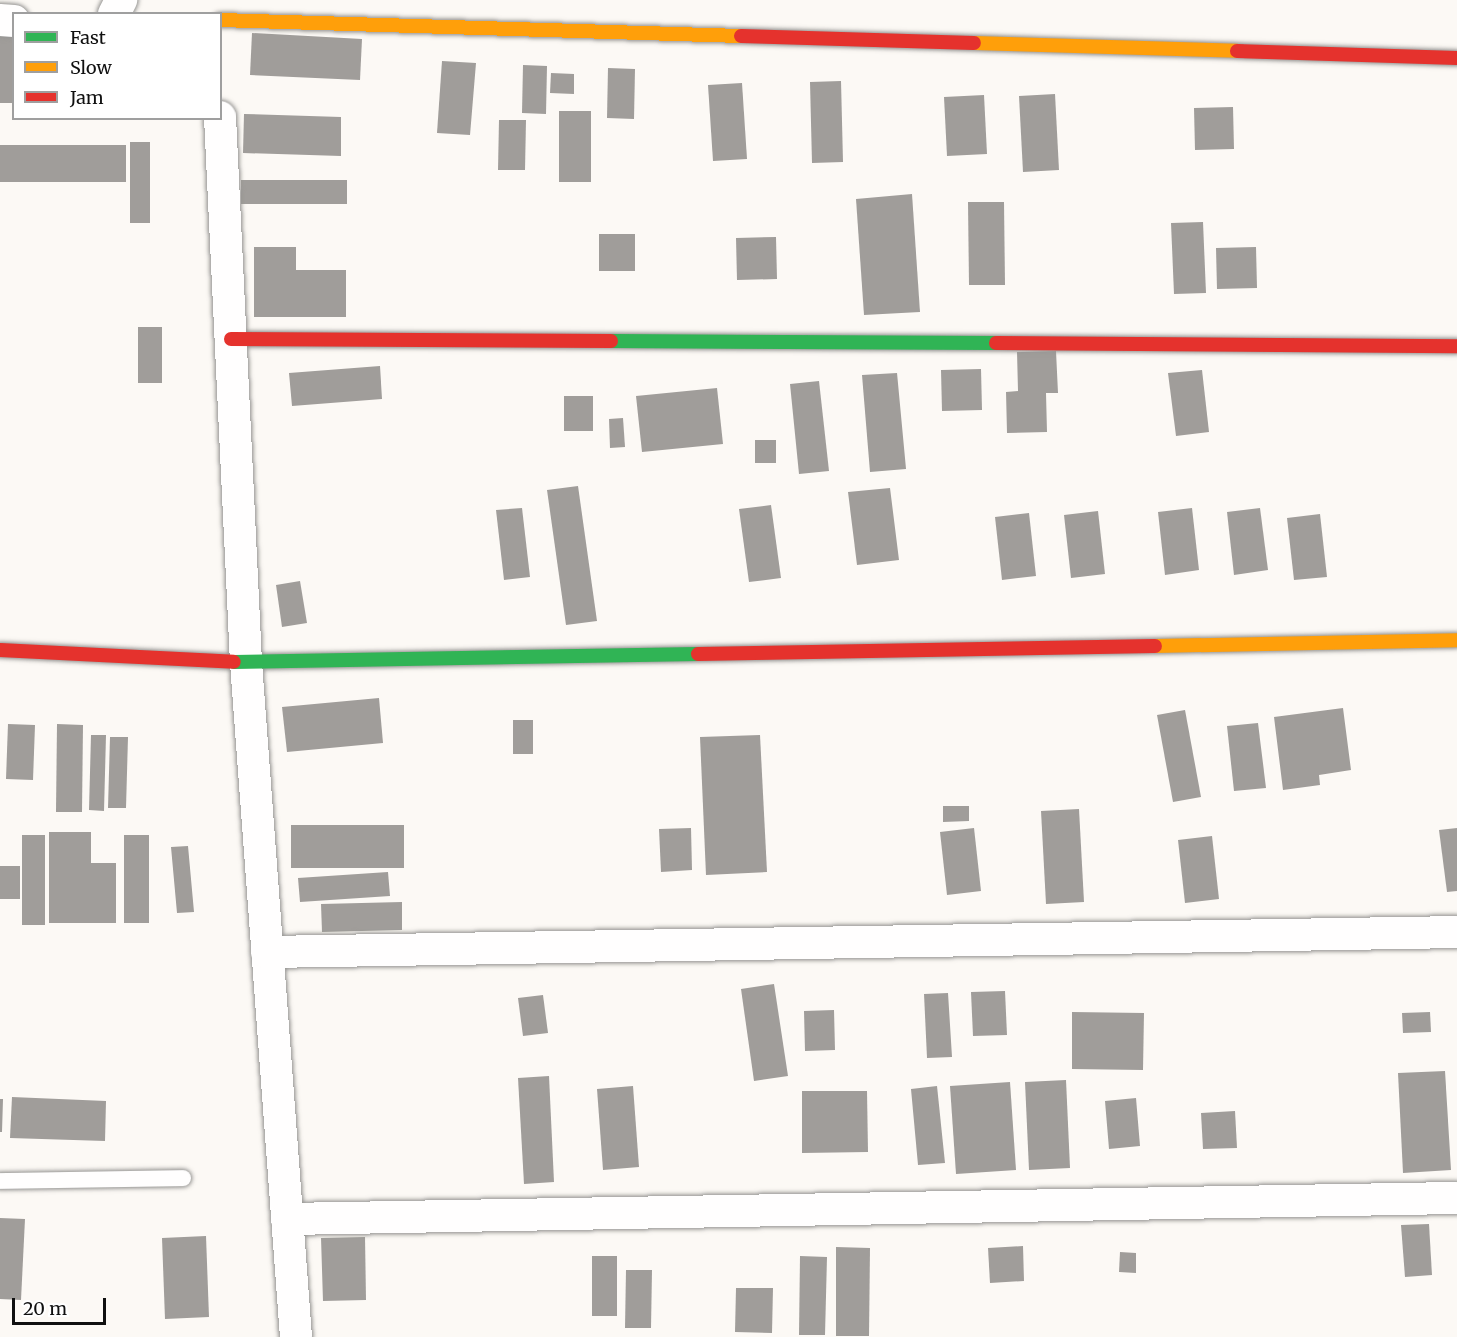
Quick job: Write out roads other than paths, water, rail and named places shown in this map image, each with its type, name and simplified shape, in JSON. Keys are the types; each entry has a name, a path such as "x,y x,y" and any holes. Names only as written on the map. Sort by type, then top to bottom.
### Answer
{"street":[{"path":"222,20 1457,58"},
{"path":"220,120 246,663 296,1337"},
{"path":"231,339 1457,346"},
{"path":"0,650 246,663 1457,640"},
{"path":"267,952 1457,932"},
{"path":"287,1219 1457,1198"}],"lane":[{"path":"0,1181 183,1178"}]}
